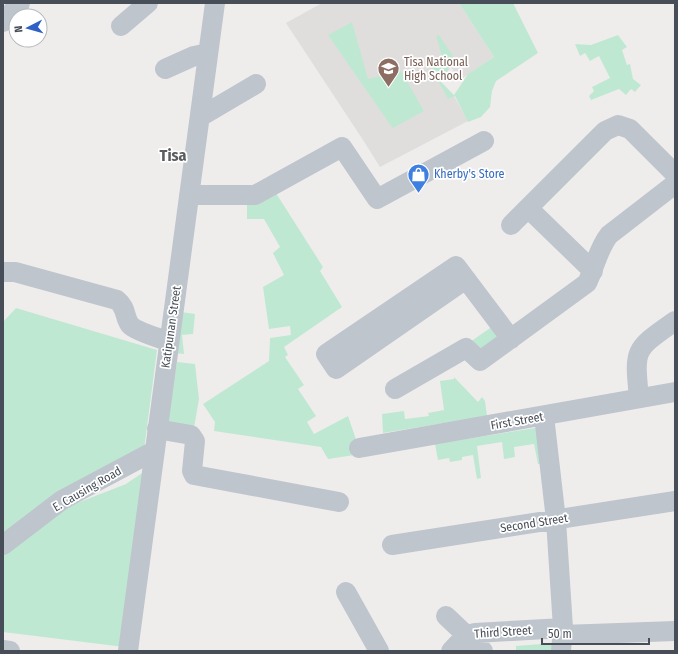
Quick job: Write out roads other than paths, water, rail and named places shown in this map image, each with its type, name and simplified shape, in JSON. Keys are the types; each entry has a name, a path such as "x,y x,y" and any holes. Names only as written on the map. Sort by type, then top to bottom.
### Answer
{"street":[{"path":"3,22 20,3"},
{"path":"121,26 148,3"},
{"name":"Katipunan Street","path":"128,651 168,341 200,117 214,40 215,3"},
{"path":"165,69 194,56 214,40"},
{"path":"200,117 256,84"},
{"path":"511,225 605,130 618,125 630,129 675,174"},
{"path":"189,195 255,196 342,147 377,199 484,141"},
{"path":"395,389 466,348 480,361 511,339 587,283 593,271 601,244 609,235 675,184"},
{"path":"528,208 593,271"},
{"path":"466,279 336,369 326,354 456,266 466,279 511,339"},
{"path":"3,272 15,272 117,300 123,305 130,325 136,329 168,341"},
{"path":"639,398 636,362 639,351 646,342 675,321"},
{"name":"First Street","path":"359,448 675,392"},
{"path":"544,416 556,520 562,638"},
{"path":"157,429 191,435 195,441 192,471 194,475 339,502"},
{"name":"E. Causing Road","path":"3,545 62,500 154,451"},
{"name":"Second Street","path":"392,545 675,501"},
{"path":"346,592 378,651"},
{"path":"446,616 483,651"},
{"name":"Third Street","path":"451,651 466,635 475,633 562,638 675,632"},
{"path":"3,650 10,651"}],"place":[{"name":"Tisa National High School","path":"388,88"},
{"name":"Kherby's Store","path":"419,194"}],"district":[{"name":"Tisa","path":"173,155"}]}
